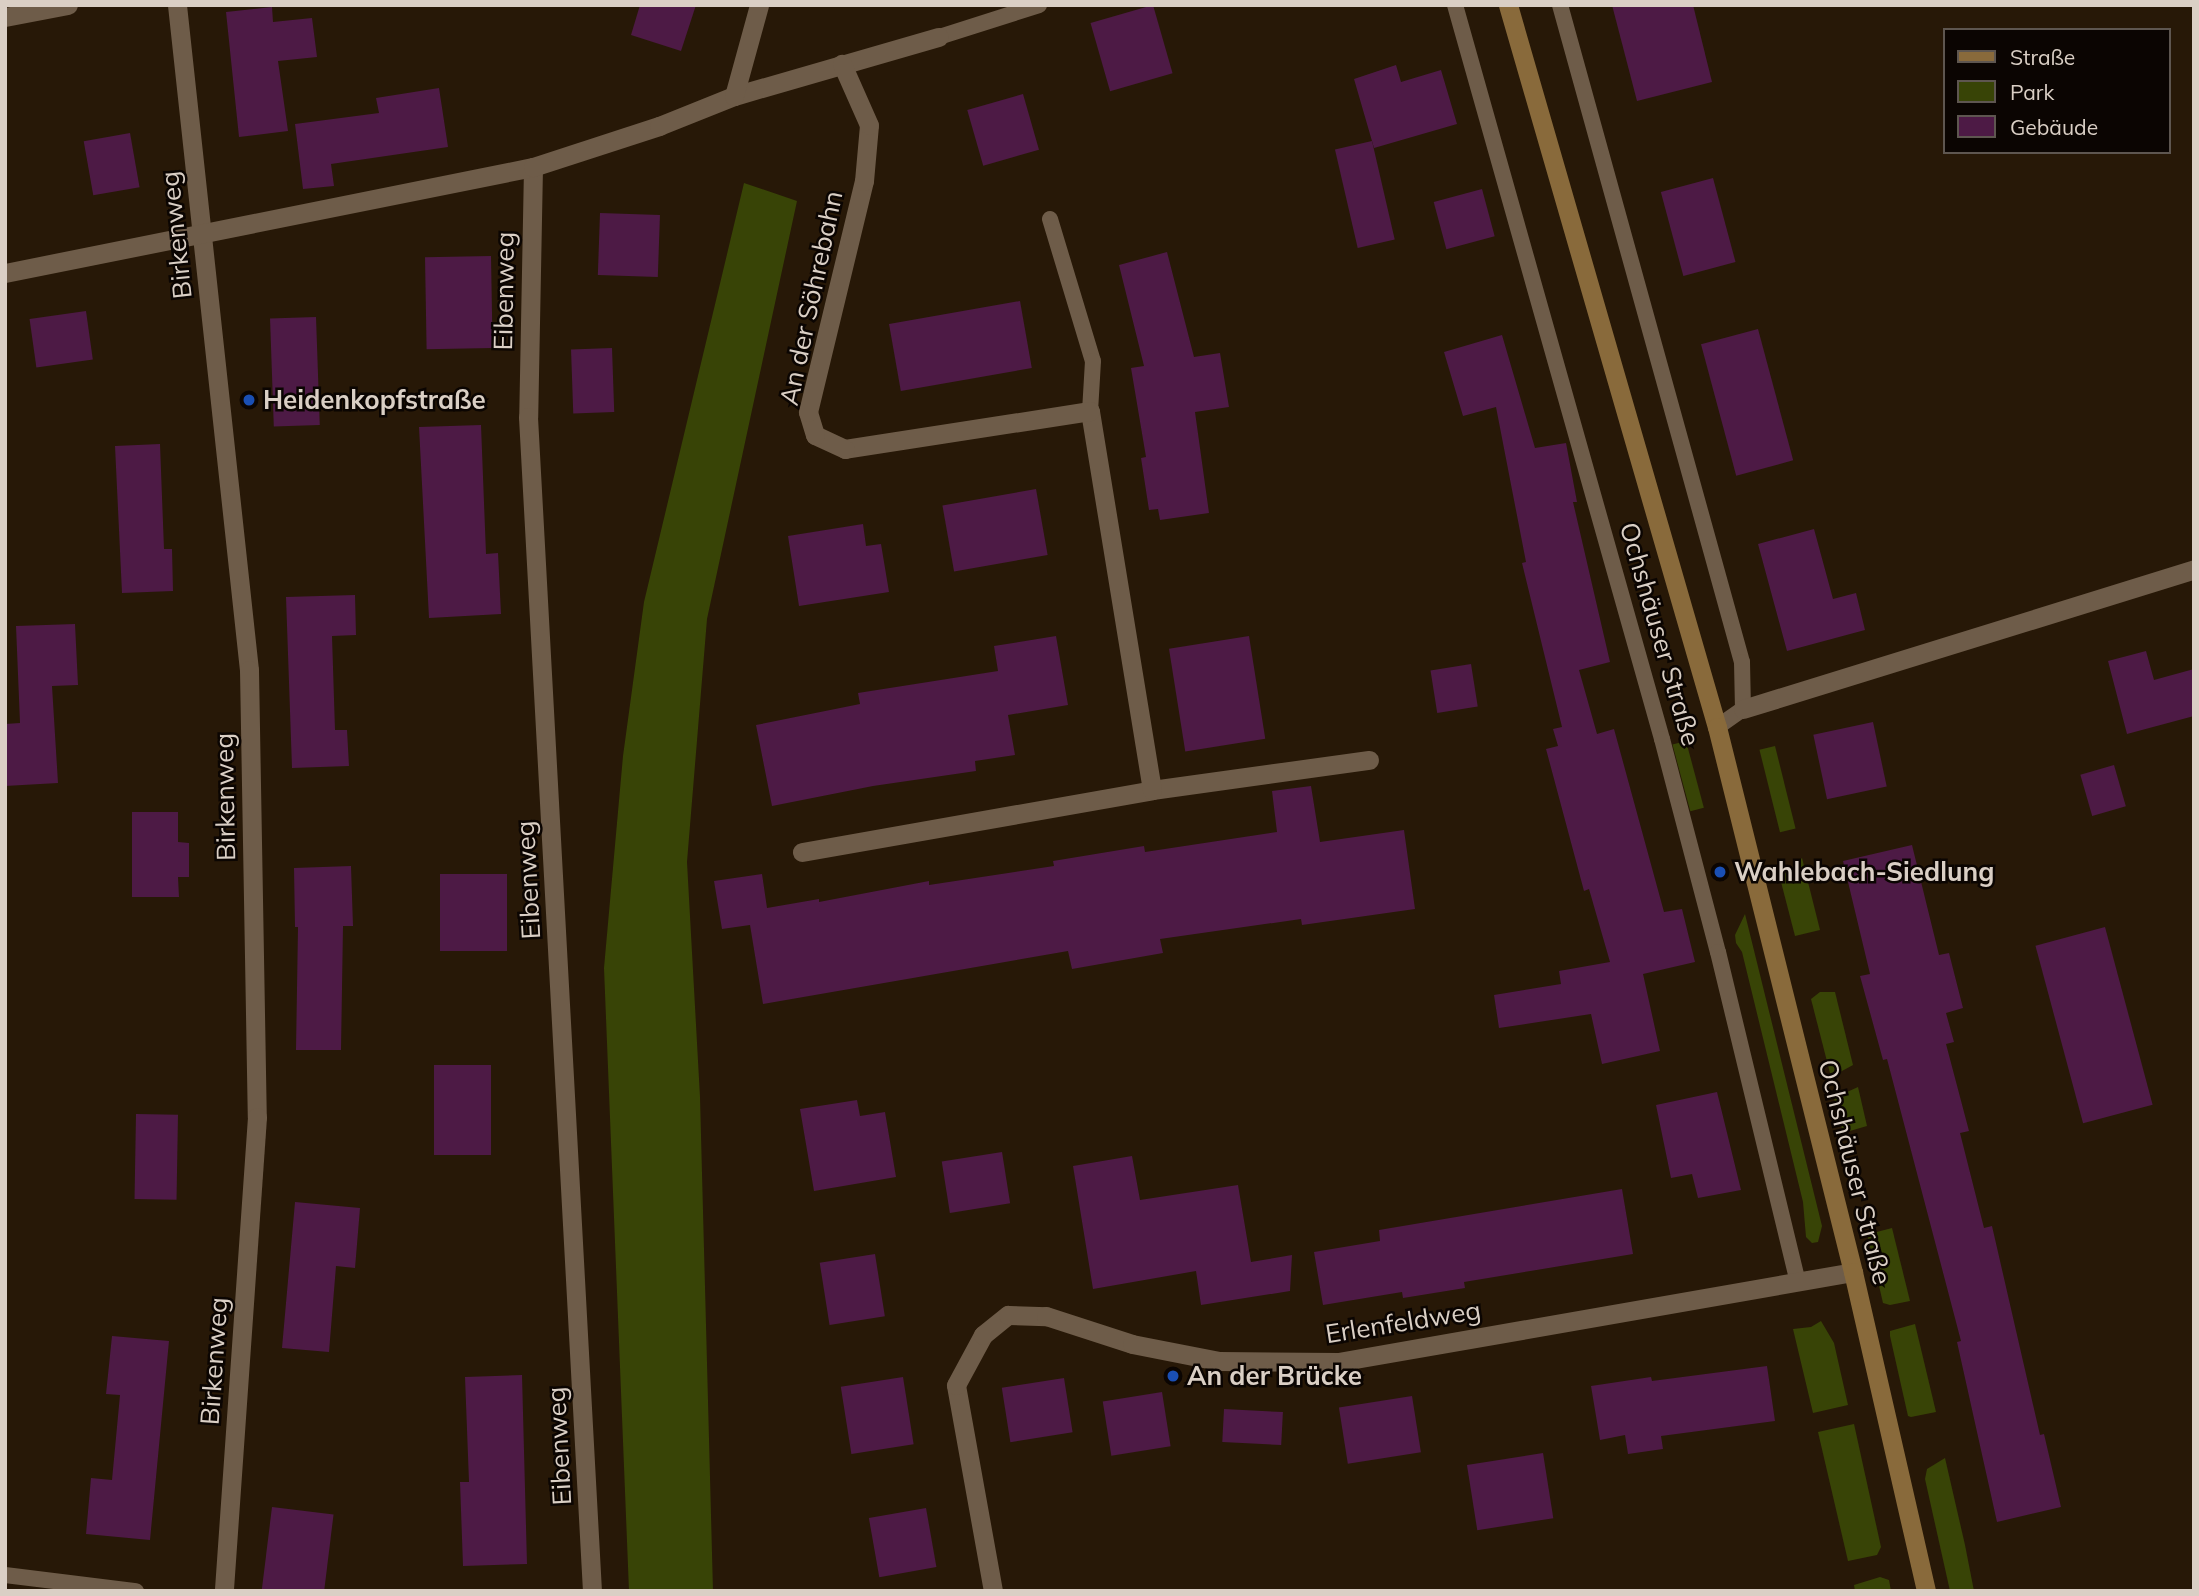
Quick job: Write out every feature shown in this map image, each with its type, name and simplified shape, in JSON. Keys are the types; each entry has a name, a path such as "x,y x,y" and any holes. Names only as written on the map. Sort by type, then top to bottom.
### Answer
{"main road":[{"name":"Ochshäuser Straße","path":"1508,5 1717,727 1853,1272 1926,1591"}],"street":[{"path":"5,17 68,5"},
{"name":"Birkenweg","path":"177,5 249,670 257,1102 224,1591"},
{"path":"734,96 759,5"},
{"path":"5,273 202,231 533,167 659,125 734,96 939,37"},
{"name":"An der Söhrebahn","path":"842,64 869,125 864,181 807,412 815,435 845,449 1090,411"},
{"name":"Eibenweg","path":"533,167 528,417 592,1591"},
{"path":"1090,411 1152,790"},
{"path":"1743,709 2194,569"},
{"path":"802,852 1152,790 1369,760"},
{"name":"Erlenfeldweg","path":"993,1591 956,1385 982,1335 1008,1315 1046,1316 1132,1344 1219,1361 1338,1362 1853,1272"}],"lane":[{"path":"939,37 1039,5"},
{"name":"Ochshäuser Straße","path":"1455,5 1662,739 1718,952 1798,1282"},
{"path":"1560,5 1742,662 1743,709"},
{"path":"1050,219 1093,361 1090,411"},
{"name":"Ochshäuser Straße","path":"1717,727 1743,709"},
{"path":"5,1574 136,1591"}],"green space":[{"path":"744,183 797,201 707,619 687,862 700,1097 713,1591 629,1591 604,968 623,756 644,602"},
{"path":"1686,741 1704,808 1690,811 1672,745"},
{"path":"1775,746 1796,828 1780,832 1759,750"},
{"path":"1802,858 1820,930 1795,936 1780,878"},
{"path":"1745,914 1822,1226 1818,1242 1812,1243 1806,1237 1803,1202 1742,952 1736,943 1735,935"},
{"path":"1820,992 1835,992 1853,1065 1831,1077 1811,999"},
{"path":"1858,1087 1867,1126 1843,1133 1834,1098"},
{"path":"1892,1228 1910,1301 1890,1305 1883,1303 1868,1238 1869,1234"},
{"path":"1821,1321 1834,1343 1848,1405 1813,1413 1793,1329 1811,1327"},
{"path":"1915,1324 1936,1412 1911,1417 1908,1416 1890,1331"},
{"path":"1854,1424 1881,1547 1877,1555 1848,1561 1818,1432"},
{"path":"1945,1458 1974,1591 1950,1591 1925,1479 1927,1469"},
{"path":"1880,1577 1889,1580 1891,1591 1855,1591 1854,1585"}],"building":[{"path":"640,5 696,5 681,51 631,35"},
{"path":"1153,5 1173,73 1110,91 1091,23"},
{"path":"1612,5 1693,5 1712,82 1637,101"},
{"path":"272,7 273,22 312,18 317,57 278,61 288,131 239,137 226,12"},
{"path":"1396,65 1401,82 1441,70 1457,124 1374,148 1354,79"},
{"path":"439,88 448,147 331,164 334,186 303,189 295,124 379,113 376,98"},
{"path":"1023,94 1039,150 983,166 967,110"},
{"path":"130,133 140,187 93,195 84,141"},
{"path":"1372,141 1395,239 1358,248 1335,150"},
{"path":"1713,178 1736,262 1683,276 1661,192"},
{"path":"1482,189 1495,236 1446,249 1434,202"},
{"path":"600,213 660,215 658,277 598,275"},
{"path":"1167,252 1194,357 1220,353 1229,407 1195,412 1209,513 1160,520 1158,509 1149,510 1141,458 1146,457 1131,368 1144,366 1119,265"},
{"path":"491,256 493,348 427,349 425,257"},
{"path":"1020,301 1032,368 901,391 889,324"},
{"path":"86,311 93,360 36,367 30,319"},
{"path":"316,317 320,425 274,427 270,319"},
{"path":"1758,329 1793,460 1736,476 1701,344"},
{"path":"1502,335 1535,448 1566,443 1577,502 1573,502 1610,662 1579,670 1597,734 1614,729 1664,912 1682,909 1695,962 1643,974 1660,1051 1602,1064 1591,1014 1499,1028 1494,995 1561,984 1559,971 1610,962 1589,889 1584,891 1546,749 1558,746 1553,729 1562,727 1522,563 1526,562 1496,407 1463,416 1444,352"},
{"path":"612,348 614,412 573,413 571,349"},
{"path":"481,425 486,554 498,553 501,614 429,618 419,427"},
{"path":"160,444 164,549 172,549 173,591 122,593 115,446"},
{"path":"1036,489 1048,555 954,571 942,505"},
{"path":"863,524 866,546 881,544 889,592 799,606 788,536"},
{"path":"1814,529 1833,599 1856,593 1865,630 1787,651 1758,544"},
{"path":"355,595 356,635 332,636 335,730 347,730 349,766 292,768 286,597"},
{"path":"75,624 78,685 52,686 58,783 5,786 5,724 20,723 16,626"},
{"path":"1056,636 1068,705 1008,715 1015,755 975,761 976,771 873,786 772,806 756,725 860,704 858,693 998,671 994,646"},
{"path":"1249,636 1265,739 1185,751 1169,649"},
{"path":"2146,651 2154,680 2194,669 2194,716 2127,734 2108,661"},
{"path":"1471,664 1478,706 1437,713 1431,670"},
{"path":"1873,722 1887,787 1827,799 1813,735"},
{"path":"2114,765 2126,806 2092,816 2080,775"},
{"path":"1311,786 1320,842 1404,830 1415,909 1302,925 1301,919 1160,939 1163,953 1072,969 1068,951 763,1004 750,925 722,929 714,881 762,874 767,908 819,899 819,902 929,881 929,885 1054,866 1053,861 1144,846 1145,852 1277,832 1272,791"},
{"path":"132,812 178,812 178,842 189,843 189,877 178,877 179,897 132,897"},
{"path":"1912,845 1939,955 1949,953 1963,1008 1946,1013 1954,1042 1946,1044 1969,1131 1960,1133 1984,1228 1992,1226 2040,1435 2044,1434 2061,1507 1997,1522 1957,1342 1961,1341 1887,1059 1883,1060 1860,976 1870,974 1843,861"},
{"path":"351,866 353,926 343,926 341,1050 296,1050 298,927 295,927 294,868"},
{"path":"440,874 507,874 507,951 440,951"},
{"path":"2105,927 2153,1105 2083,1123 2035,946"},
{"path":"434,1065 491,1065 491,1155 434,1155"},
{"path":"1717,1092 1741,1190 1698,1198 1692,1174 1671,1178 1656,1105"},
{"path":"857,1100 860,1116 885,1112 896,1177 814,1191 800,1109"},
{"path":"136,1114 178,1115 177,1200 135,1199"},
{"path":"1002,1152 1010,1203 950,1213 942,1162"},
{"path":"1132,1156 1140,1200 1238,1185 1251,1262 1292,1255 1290,1291 1201,1305 1196,1271 1093,1289 1073,1166"},
{"path":"1622,1189 1633,1254 1464,1282 1465,1288 1403,1298 1402,1292 1323,1305 1314,1252 1380,1241 1379,1230"},
{"path":"295,1202 360,1208 355,1268 336,1266 329,1352 282,1348"},
{"path":"875,1254 885,1316 830,1325 820,1263"},
{"path":"112,1336 169,1341 150,1540 86,1534 91,1478 112,1480 120,1395 106,1394"},
{"path":"1767,1366 1775,1421 1661,1436 1663,1449 1628,1454 1625,1435 1600,1440 1591,1386 1651,1377 1652,1381"},
{"path":"522,1375 527,1564 463,1566 460,1482 469,1482 465,1377"},
{"path":"903,1377 914,1444 851,1454 841,1387"},
{"path":"1064,1378 1073,1432 1010,1442 1002,1388"},
{"path":"1162,1392 1171,1446 1111,1456 1103,1401"},
{"path":"1412,1396 1421,1452 1348,1464 1339,1408"},
{"path":"1224,1409 1283,1412 1281,1445 1222,1442"},
{"path":"1543,1453 1553,1518 1477,1530 1467,1465"},
{"path":"272,1507 334,1515 324,1591 262,1591"},
{"path":"926,1508 936,1567 879,1577 869,1518"}],"place":[{"name":"Heidenkopfstraße","path":"249,400"},
{"name":"Wahlebach-Siedlung","path":"1720,872"},
{"name":"An der Brücke","path":"1173,1376"}]}
